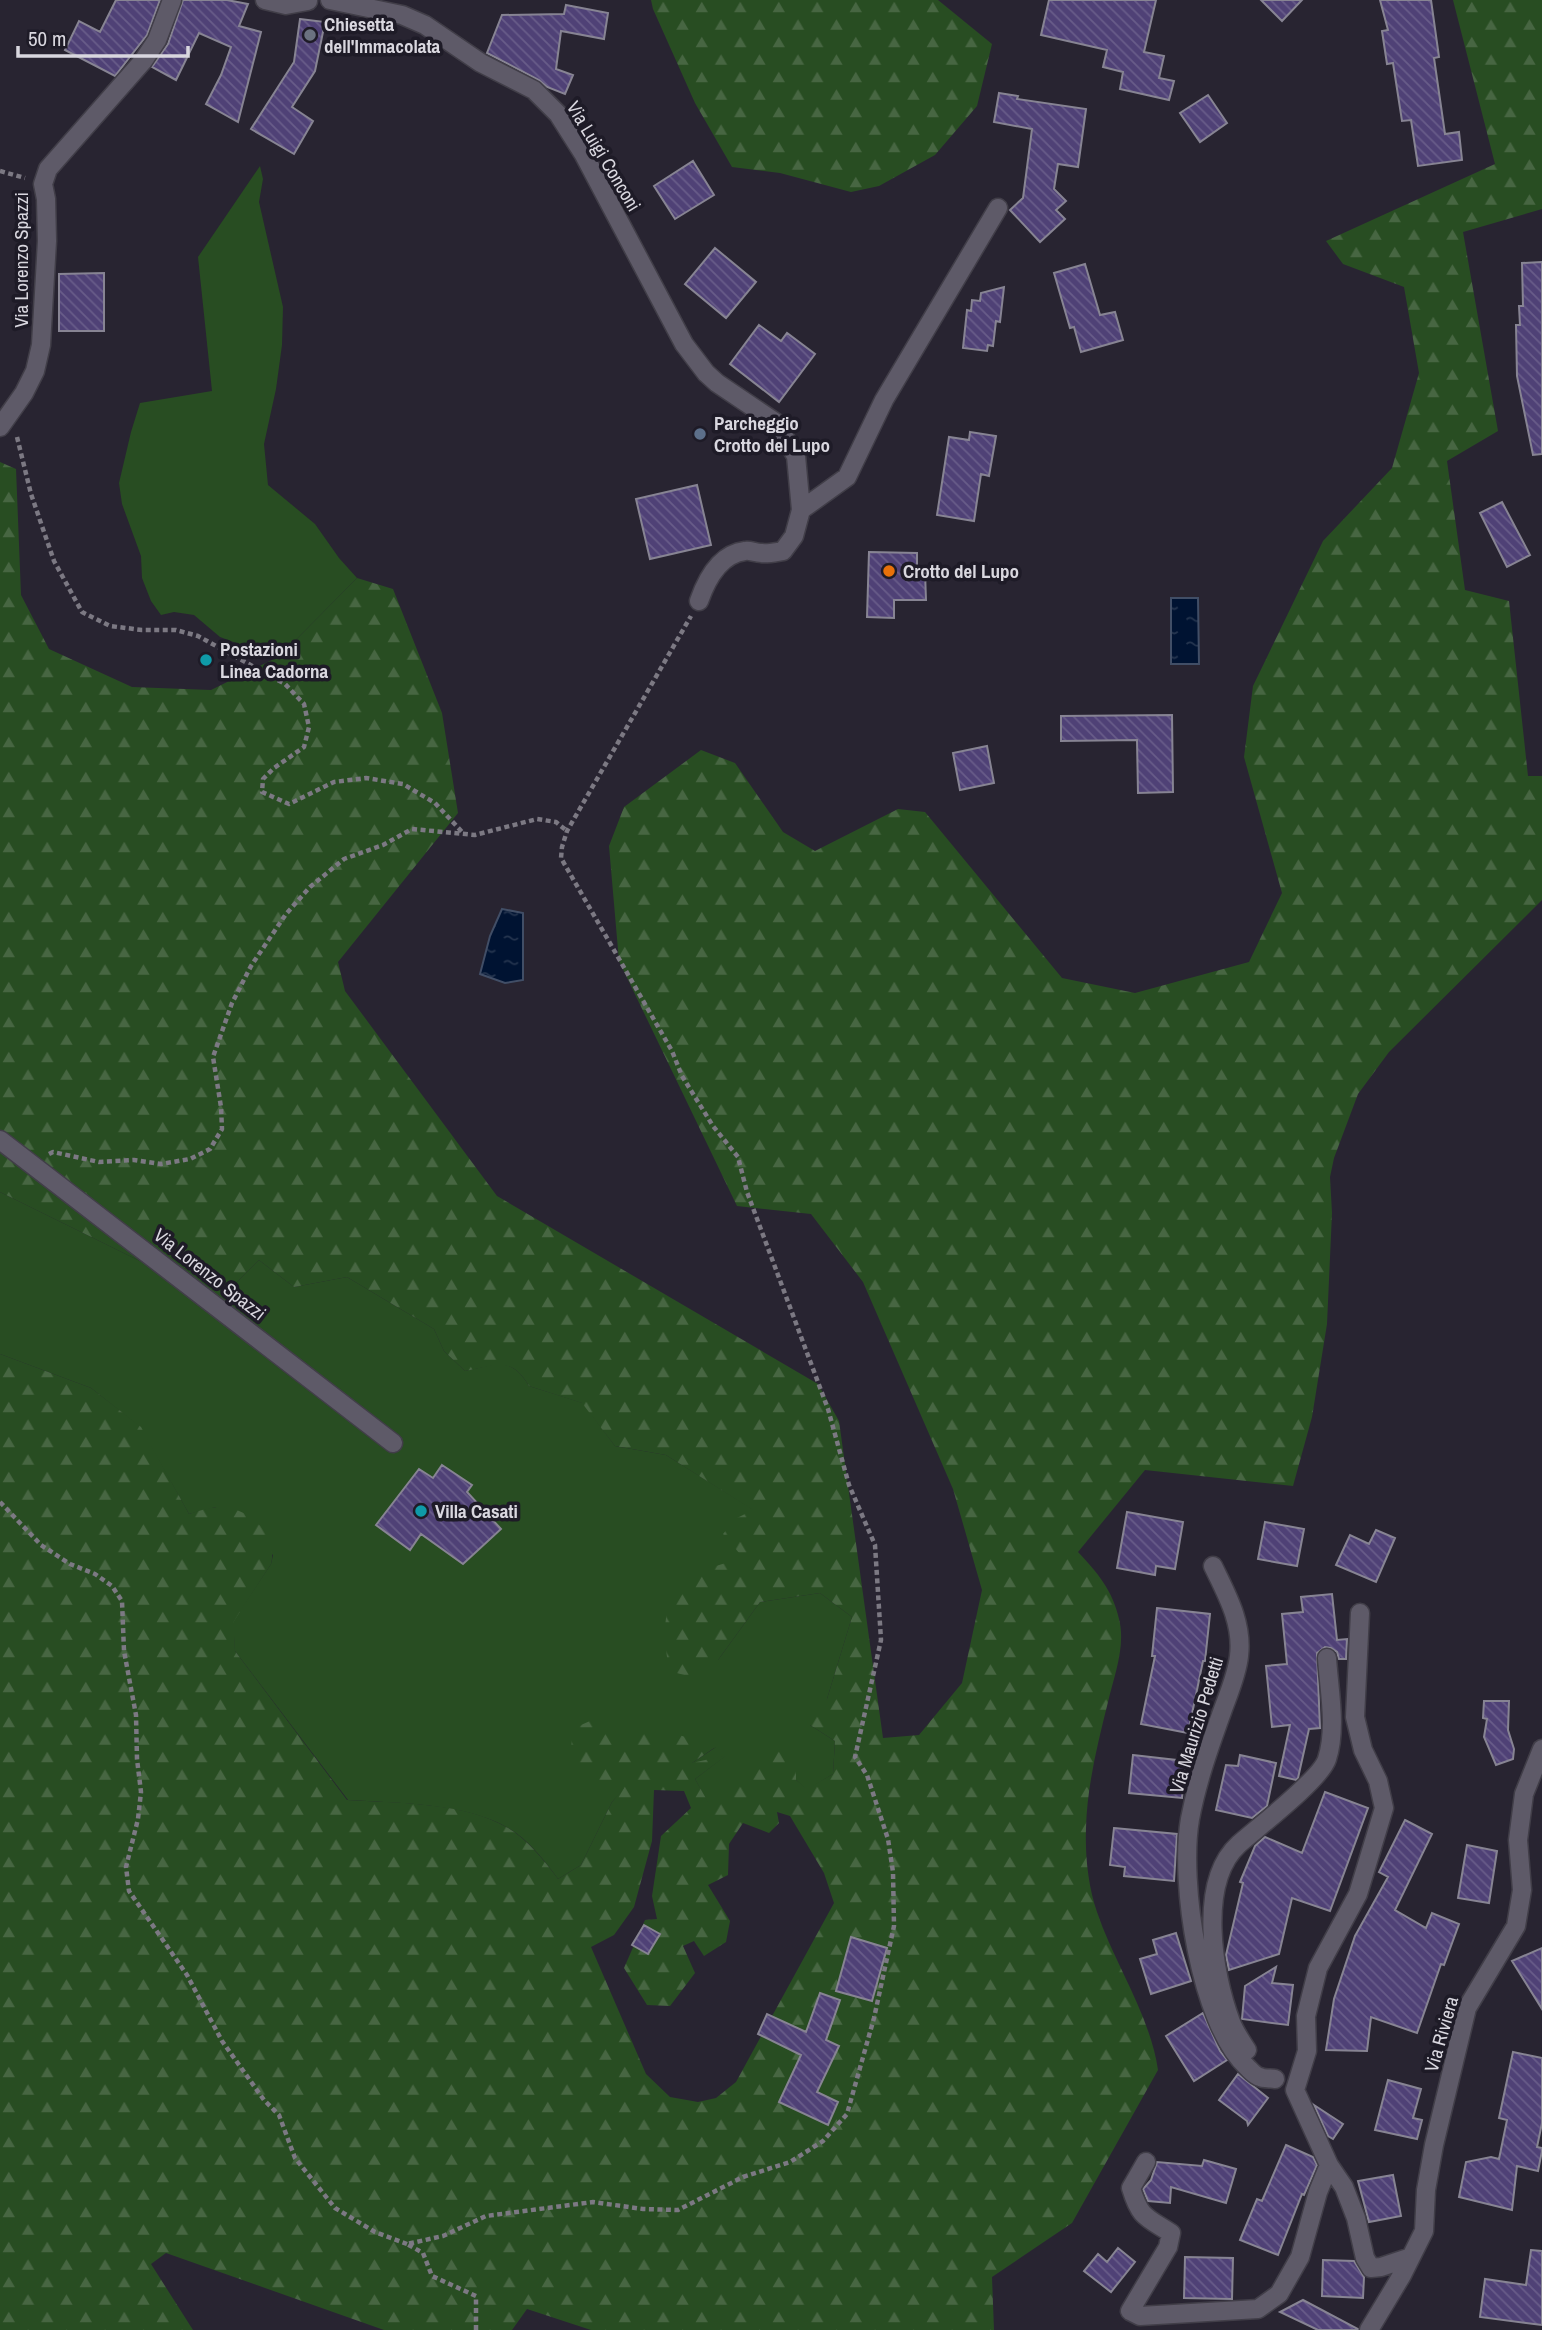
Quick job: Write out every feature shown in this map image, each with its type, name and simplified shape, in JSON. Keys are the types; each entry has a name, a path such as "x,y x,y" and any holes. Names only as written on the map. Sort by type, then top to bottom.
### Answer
{"street":[{"name":"Via Lorenzo Spazzi","path":"5,419 24,393 35,371 41,345 47,241 43,184 48,169 143,61 157,40 172,0"},
{"path":"265,0 286,5 310,0"},
{"name":"Via Luigi Conconi","path":"330,0 402,15 425,25 481,63 534,90 558,114 583,155 684,344 706,373 775,422 796,456 801,510"},
{"path":"699,601 706,582 716,568 732,555 746,550 762,554 783,551 794,536 801,510 846,477 884,400 998,208"},
{"name":"Via Lorenzo Spazzi","path":"0,1140 393,1443"},
{"name":"Via Maurizio Pedetti","path":"1213,1566 1236,1614 1240,1637 1239,1658 1199,1778 1189,1823 1187,1884 1202,1969 1220,2029 1239,2059 1258,2077 1275,2079"},
{"path":"1295,2090 1307,2051 1306,2016 1318,1968 1358,1894 1384,1808 1378,1781 1363,1750 1355,1717 1360,1613"},
{"path":"1327,1658 1332,1737 1326,1762 1278,1811 1227,1856 1217,1877 1211,1926 1222,1988 1232,2024 1247,2050 1275,2079 1295,2090 1329,2165 1344,2187 1356,2218 1365,2258 1371,2268 1411,2257"},
{"name":"Via Riviera","path":"1369,2330 1424,2231 1426,2190 1434,2145 1467,2008 1516,1926 1522,1890 1518,1840 1524,1794 1542,1749"},
{"path":"1146,2162 1131,2188 1135,2202 1141,2214 1171,2233 1168,2247 1130,2311 1140,2316 1258,2309 1279,2294 1300,2256 1318,2192 1329,2165"}],"path":[{"path":"0,170 43,184"},
{"path":"5,419 54,562 82,612 110,626 176,630 198,636 285,684 304,705 309,727 304,747 263,779 262,792 289,804 334,782 366,778 404,784 435,803 464,834"},
{"path":"407,2244 443,2235 486,2216 593,2202 643,2209 678,2210 743,2177 790,2162 823,2141 846,2114 874,2018 894,1926 892,1872 887,1839 867,1775 855,1757 881,1640 875,1545 849,1485 828,1409 747,1192 738,1157 713,1126 682,1076 672,1051 561,858 567,831 699,601"},
{"path":"44,1174 44,1158 53,1152 99,1162 134,1160 161,1164 190,1159 210,1149 222,1129 213,1057 232,1003 251,966 286,914 310,887 344,859 383,845 412,829 475,835 537,819 556,822 567,831"},
{"path":"0,1502 41,1545 70,1564 94,1574 111,1586 122,1601 124,1651 136,1716 141,1792 136,1828 126,1867 129,1891 187,1975 222,2041 264,2100 279,2115 295,2158 335,2208 375,2232 423,2253 432,2276 476,2296 476,2330"}],"green space":[{"path":"651,0 938,0 992,44 977,106 935,155 879,186 851,192 780,173 732,167 695,103"},
{"path":"1453,0 1542,0 1542,209 1463,232 1498,431 1447,461 1465,590 1509,601 1528,776 1542,776 1542,900 1389,1052 1358,1094 1334,1158 1330,1177 1332,1213 1327,1324 1312,1417 1293,1486 1145,1470 1078,1552 1108,1591 1121,1629 1118,1661 1088,1796 1086,1838 1089,1881 1104,1932 1148,2030 1158,2070 1072,2223 992,2277 994,2330 591,2330 527,2309 512,2330 384,2330 166,2253 151,2264 193,2330 0,2330 0,1354 91,1388 141,1427 189,1514 214,1507 228,1508 249,1516 258,1523 270,1542 271,1564 234,1621 235,1651 347,1800 430,1805 491,1819 522,1838 558,1879 581,1865 612,1802 624,1788 605,1785 571,1758 572,1729 590,1721 625,1740 651,1727 717,1746 692,1763 727,1755 695,1779 708,1802 778,1741 796,1755 796,1780 807,1789 833,1774 835,1741 810,1725 808,1704 827,1699 852,1617 820,1593 760,1602 718,1660 692,1677 669,1671 664,1636 669,1591 705,1570 745,1560 723,1534 737,1518 753,1510 666,1455 615,1446 582,1403 529,1386 516,1370 509,1366 494,1365 465,1371 444,1351 434,1329 347,1277 294,1287 259,1260 232,1287 204,1271 146,1264 0,1192 0,462 16,469 21,595 49,649 132,687 211,690 280,656 357,578 393,589 442,713 458,813 338,962 345,991 497,1196 818,1384 839,1421 883,1738 919,1735 962,1683 982,1590 953,1489 863,1282 811,1214 737,1206 619,961 609,846 624,807 701,750 735,763 783,832 815,851 898,809 925,812 1062,978 1135,993 1249,962 1282,893 1244,757 1253,686 1323,541 1392,468 1419,373 1404,287 1343,264 1326,241 1495,164","holes":["654,1790 684,1791 691,1808 661,1836 652,1896 657,1919 645,1920 624,1968 647,2005 670,2006 695,1973 683,1946 694,1941 704,1956 726,1942 730,1921 708,1885 728,1875 729,1844 743,1823 769,1833 779,1823 777,1812 790,1816 824,1873 834,1903 736,2082 716,2098 698,2102 670,2097 646,2074 591,1947 614,1935 634,1907 652,1841"]},
{"path":"260,166 263,179 259,202 283,307 282,345 276,389 264,444 268,485 315,524 357,578 276,658 220,637 194,615 174,612 161,615 151,601 142,578 141,556 122,504 119,483 140,403 212,391 198,257"},
{"path":"0,1192 146,1264 204,1271 232,1287 259,1260 294,1287 347,1277 434,1329 444,1351 465,1371 494,1365 509,1366 522,1376 529,1386 583,1403 615,1446 666,1455 754,1510 745,1560 718,1660 760,1602 820,1593 852,1617 827,1699 810,1725 835,1741 833,1774 807,1790 796,1780 708,1803 695,1779 725,1756 689,1765 716,1747 625,1788 612,1802 581,1865 558,1879 523,1838 491,1820 431,1806 348,1800 235,1651 233,1621 271,1564 273,1555 216,1507 189,1514 140,1427 91,1388 0,1354"}],"water":[{"path":"1171,598 1198,598 1199,664 1171,664"},
{"path":"502,909 523,913 523,980 505,983 480,974 490,936"}],"building":[{"path":"116,0 160,0 147,35 115,76 65,50 79,21 100,32"},
{"path":"183,0 227,0 248,4 239,26 261,32 238,122 206,104 231,47 199,33 176,80 152,67 168,44"},
{"path":"1049,0 1156,0 1144,52 1164,56 1159,78 1174,81 1169,100 1120,89 1123,72 1103,67 1107,50 1041,35"},
{"path":"1261,0 1302,0 1282,21"},
{"path":"1380,0 1431,0 1439,57 1434,58 1445,134 1459,132 1462,160 1418,166 1411,120 1402,121 1393,63 1387,64 1382,31 1388,30"},
{"path":"566,5 608,13 604,39 561,31 556,69 573,75 565,94 547,87 539,80 487,53 502,15 564,14"},
{"path":"300,19 325,22 315,71 292,107 313,121 294,154 251,129 294,62"},
{"path":"999,93 1018,96 1017,99 1086,109 1078,167 1058,164 1054,189 1066,201 1056,210 1065,219 1040,242 1010,210 1023,198 1032,129 994,122"},
{"path":"1208,95 1227,123 1200,142 1180,113"},
{"path":"693,161 714,195 675,219 654,186"},
{"path":"715,248 756,282 726,318 685,284"},
{"path":"1542,262 1542,454 1533,455 1517,376 1516,325 1520,325 1519,306 1523,306 1522,263"},
{"path":"1085,264 1100,315 1115,312 1123,340 1081,352 1074,327 1070,328 1054,273"},
{"path":"104,273 104,331 59,331 59,274"},
{"path":"1004,287 1000,322 996,321 993,346 988,345 987,351 963,348 967,310 971,311 972,300 980,301 981,293"},
{"path":"759,325 781,341 787,333 815,354 779,402 730,364"},
{"path":"970,432 996,436 989,476 981,474 974,521 937,515 949,437 969,440"},
{"path":"697,485 711,545 650,559 636,499"},
{"path":"1502,502 1530,555 1507,567 1480,513"},
{"path":"869,552 917,553 917,571 925,572 926,600 894,600 894,618 867,617"},
{"path":"1172,715 1173,792 1138,793 1137,740 1061,741 1061,716"},
{"path":"987,746 994,783 960,790 953,753"},
{"name":"Villa Casati","path":"442,1465 472,1485 467,1492 501,1529 463,1564 421,1534 410,1550 376,1525 419,1469 433,1478"},
{"path":"1127,1512 1183,1522 1175,1569 1156,1566 1155,1575 1117,1568"},
{"path":"1265,1522 1304,1529 1297,1566 1258,1559"},
{"path":"1376,1530 1395,1538 1376,1582 1336,1565 1350,1535 1369,1544"},
{"path":"1332,1594 1337,1640 1347,1639 1346,1659 1339,1659 1337,1652 1331,1648 1325,1647 1317,1653 1320,1728 1309,1729 1298,1778 1296,1780 1279,1776 1290,1725 1272,1727 1266,1666 1287,1664 1282,1614 1303,1612 1301,1597"},
{"path":"1157,1608 1210,1614 1205,1661 1188,1733 1141,1724 1155,1656 1152,1656"},
{"path":"1484,1701 1509,1701 1508,1730 1514,1749 1513,1759 1496,1765 1484,1737 1487,1719 1483,1718"},
{"path":"1133,1755 1185,1761 1182,1798 1129,1793"},
{"path":"1240,1755 1276,1763 1267,1806 1252,1818 1216,1810 1226,1765 1238,1766"},
{"path":"1325,1792 1368,1808 1330,1911 1292,1898 1279,1954 1229,1970 1226,1955 1243,1883 1240,1882 1255,1846 1265,1837 1302,1853"},
{"path":"1405,1820 1432,1834 1395,1910 1426,1928 1432,1913 1459,1924 1444,1965 1441,1964 1417,2033 1371,2017 1367,2051 1326,2050 1334,1999 1355,1936 1388,1877 1379,1872"},
{"path":"1114,1828 1177,1834 1174,1881 1124,1876 1125,1867 1110,1865"},
{"path":"1467,1845 1497,1851 1489,1903 1458,1898"},
{"path":"644,1925 660,1934 648,1954 632,1945"},
{"path":"1176,1933 1191,1981 1151,1994 1140,1959 1157,1954 1153,1940"},
{"path":"851,1937 887,1948 872,2001 836,1991"},
{"path":"1542,1948 1542,2009 1512,1961"},
{"path":"1276,1967 1272,1983 1293,1985 1288,2025 1242,2019 1245,1986"},
{"path":"820,1993 840,2000 826,2040 839,2046 817,2092 838,2102 828,2125 779,2102 801,2055 758,2034 767,2014 806,2032"},
{"path":"1203,2013 1220,2051 1227,2060 1194,2081 1166,2036"},
{"path":"1513,2052 1542,2058 1542,2123 1537,2147 1542,2148 1542,2151 1538,2171 1517,2166 1512,2210 1459,2197 1466,2162 1491,2157 1499,2159 1507,2120 1499,2118"},
{"path":"1238,2074 1268,2098 1248,2125 1247,2121 1219,2100"},
{"path":"1388,2080 1421,2089 1413,2118 1422,2120 1417,2139 1375,2130"},
{"path":"1314,2105 1343,2124 1333,2139 1328,2136"},
{"path":"1286,2145 1313,2157 1317,2165 1304,2195 1302,2194 1278,2255 1240,2240 1257,2199 1262,2201"},
{"path":"1204,2160 1236,2169 1226,2203 1171,2187 1170,2203 1148,2201 1143,2189 1151,2180 1157,2162 1202,2166"},
{"path":"1393,2175 1401,2216 1369,2222 1358,2181"},
{"path":"1118,2248 1135,2262 1111,2292 1084,2271 1098,2254 1107,2262"},
{"path":"1531,2250 1542,2251 1542,2325 1480,2317 1485,2279 1526,2285"},
{"path":"1185,2257 1233,2258 1232,2299 1184,2298"},
{"path":"1323,2260 1354,2261 1364,2277 1363,2298 1322,2296"},
{"path":"1303,2300 1358,2330 1318,2330 1280,2312"}],"place":[{"name":"Chiesetta dell'Immacolata","path":"310,35"},
{"name":"Parcheggio Crotto del Lupo","path":"700,434"},
{"name":"Crotto del Lupo","path":"889,571"},
{"name":"Postazioni Linea Cadorna","path":"206,660"},
{"name":"Villa Casati","path":"421,1511"}]}
